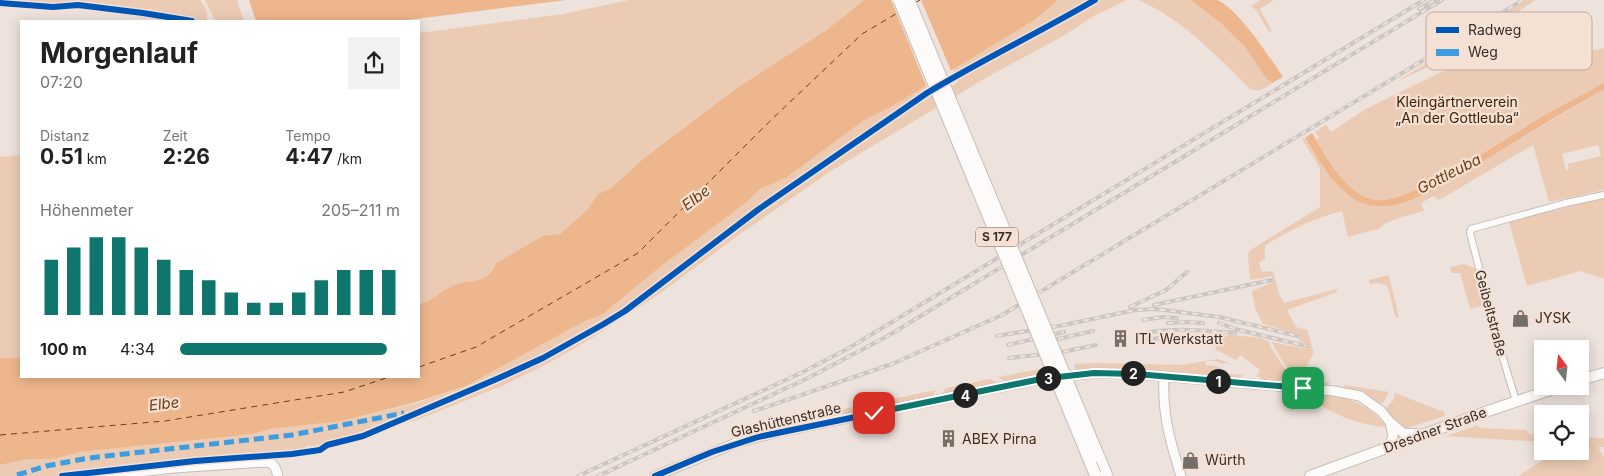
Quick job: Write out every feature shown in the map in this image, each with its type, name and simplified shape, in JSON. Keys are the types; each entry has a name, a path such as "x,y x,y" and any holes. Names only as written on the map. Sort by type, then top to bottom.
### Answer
{"highway":[{"name":"S 177","path":"899,0 1096,476"},
{"name":"S 177","path":"909,0 1107,476"}],"main road":[{"path":"1589,377 1604,373"},
{"name":"Dresdner Straße","path":"1310,476 1534,395"}],"street":[{"name":"Geibeltstraße","path":"1516,401 1499,345 1470,233 1471,229 1476,226 1566,202 1604,195"},
{"name":"Glashüttenstraße","path":"655,476 712,452 758,437 1041,379 1094,373 1164,376 1334,391 1360,396 1381,411 1403,433 1425,434"},
{"path":"1164,376 1163,398 1165,419 1181,476"},
{"path":"1389,448 1394,436 1390,422"},
{"path":"103,476 174,468 270,462 278,476"}],"green space":[{"path":"0,0 200,0 206,10 207,17 206,20 192,20 127,9 78,4 53,6 11,3"},
{"path":"205,0 237,0 244,20 215,20"},
{"path":"629,0 864,0 828,29 734,90 643,159 611,188 598,194 588,209 560,234 543,237 496,263 488,276 482,279 457,284 420,304 420,33 563,14"},
{"path":"1058,0 1091,0 955,74 953,69 1036,19"},
{"path":"1099,0 1127,0 1094,16 1063,36 989,76 831,171 740,234 662,292 587,341 547,364 504,385 417,420 381,430 494,383 577,343 623,314 781,195 865,137 929,95 932,94 935,97 957,83 958,78"},
{"path":"1139,0 1190,0 1221,22 1245,47 1268,81 1270,80 1272,83 1259,90 1250,89 1188,31 1163,13"},
{"path":"1261,0 1274,0 1260,10 1272,31 1269,32 1256,10 1251,6"},
{"path":"1527,0 1536,0 1516,12 1508,12"},
{"name":"Kleingärtnerverein „An der Gottleuba“","path":"1604,48 1604,82 1541,117 1458,168 1434,181 1391,199 1376,200 1366,197 1348,185 1316,140 1319,138 1315,132 1326,125 1331,132 1364,110 1441,72 1448,70 1592,70 1592,51"},
{"path":"1426,63 1426,68 1398,81"},
{"path":"927,84 929,90 831,154 600,324 542,356 498,377 363,435 322,445 306,446 307,451 189,460 54,476 0,476 0,465 28,459 53,459 81,452 253,434 270,429 342,421 413,404 466,386 583,322 603,314 660,267 747,202 760,189 786,178 863,121 891,107"},
{"path":"1604,89 1604,190 1549,202 1533,145 1439,200 1434,196 1421,203 1424,211 1386,223 1378,229 1348,237 1342,211 1311,221 1265,245 1265,259 1259,263 1262,272 1273,271 1279,294 1284,303 1337,289 1337,292 1287,310 1296,327 1307,330 1314,353 1307,365 1305,380 1331,383 1325,387 1318,387 1301,381 1286,366 1272,342 1307,349 1307,344 1299,341 1300,335 1263,324 1255,308 1252,291 1274,282 1272,276 1250,280 1248,255 1249,251 1320,207 1320,168 1302,139 1304,138 1325,170 1375,207 1450,181","holes":["1598,145 1601,156 1568,164 1569,169 1566,170 1562,154"]},
{"path":"20,155 20,358 0,358 0,157"},
{"path":"1604,198 1604,279 1580,271 1527,286 1509,222"},
{"path":"1464,264 1476,269 1486,305 1470,309 1460,273 1452,273 1450,267"},
{"path":"1389,275 1399,318 1396,318 1387,285 1370,284 1369,280"},
{"path":"1232,335 1260,338 1268,341 1291,379 1292,384 1284,384 1284,381 1279,380 1278,383 1264,382 1257,375 1260,370 1240,355 1236,360 1216,350 1213,337"},
{"path":"1218,359 1232,364 1206,361 1205,365 1221,368 1221,373 1243,375 1239,379 1125,369 1076,370 1074,364 1180,365"},
{"path":"1040,369 1043,376 1007,383 998,377"},
{"path":"990,379 1000,383 940,395 946,388"},
{"path":"1344,385 1389,392 1383,403 1379,403 1346,389"},
{"path":"936,390 932,397 781,427 780,422"},
{"path":"1303,393 1359,403 1387,427 1364,424 1332,412"},
{"path":"1395,393 1443,410 1445,416 1401,430 1385,411 1393,401"},
{"path":"1478,425 1479,428 1526,430 1529,434 1534,434 1534,441 1447,436"},
{"path":"1589,437 1604,438 1604,447 1598,447 1604,457 1604,476 1518,476 1543,460 1589,460"}],"water":[{"path":"249,0 566,0 408,20 256,20"},
{"name":"Elbe","path":"864,0 1058,0 1036,19 891,107 863,121 786,178 760,189 747,202 660,267 603,314 583,322 466,386 413,403 342,421 270,429 253,434 81,452 53,459 28,459 0,465 0,358 20,358 20,378 420,378 420,304 456,284 476,281 488,276 496,263 543,236 560,234 588,209 598,194 611,188 643,159 734,90 828,29"},
{"path":"1190,0 1217,0 1225,5 1253,34 1283,77 1272,83 1270,80 1268,81 1245,47 1221,23"},
{"name":"Gottleuba","path":"1604,82 1604,89 1462,174 1423,195 1396,205 1371,205 1355,199 1337,185 1305,138 1312,133 1338,174 1356,191 1365,197 1376,200 1391,199 1411,192 1459,168 1541,117"}],"pier":[{"path":"891,0 921,0 952,73 927,88"}],"ferry route":[{"path":"915,3 920,0"},
{"path":"420,367 476,347 638,253 771,120 862,34 899,12"},
{"path":"0,435 165,421 344,392 386,378"}],"railway":[{"path":"578,476 803,372 849,348 1424,0"},
{"path":"1419,9 1435,0"},
{"path":"598,476 806,379 886,337 1442,0"},
{"path":"1503,12 1523,0"},
{"path":"754,411 892,364 1002,315 1426,59"},
{"path":"1130,307 1166,290 1187,272"},
{"path":"1154,305 1272,280"},
{"path":"997,336 1064,325 1135,310 1156,309 1219,317 1298,336"},
{"path":"1143,320 1163,317 1177,318"},
{"path":"1168,323 1203,323"},
{"path":"1219,323 1235,329 1306,346"},
{"path":"1146,333 1179,330 1235,333"},
{"path":"1058,339 1093,331"},
{"path":"1008,345 1064,332"},
{"path":"1147,340 1171,336"},
{"path":"1009,358 1062,352 1096,345"}],"marked path":[{"path":"17,475 46,466 89,458 292,435 404,413"}],"cycle path":[{"path":"62,476 195,461 292,454 320,450 327,445 363,436 543,358 625,311 759,209 927,93 1095,0"},
{"path":"0,3 53,7 78,5 186,20"},
{"path":"655,476 712,452 758,437 1041,379 1094,373 1164,376"}],"place":[{"name":"JYSK","path":"1521,318"},
{"name":"ITL Werkstatt","path":"1121,339"},
{"name":"ABEX Pirna","path":"948,439"},
{"name":"Würth","path":"1191,460"}],"route":[{"path":"874,413 1041,379 1094,373 1164,376 1303,388"}]}
